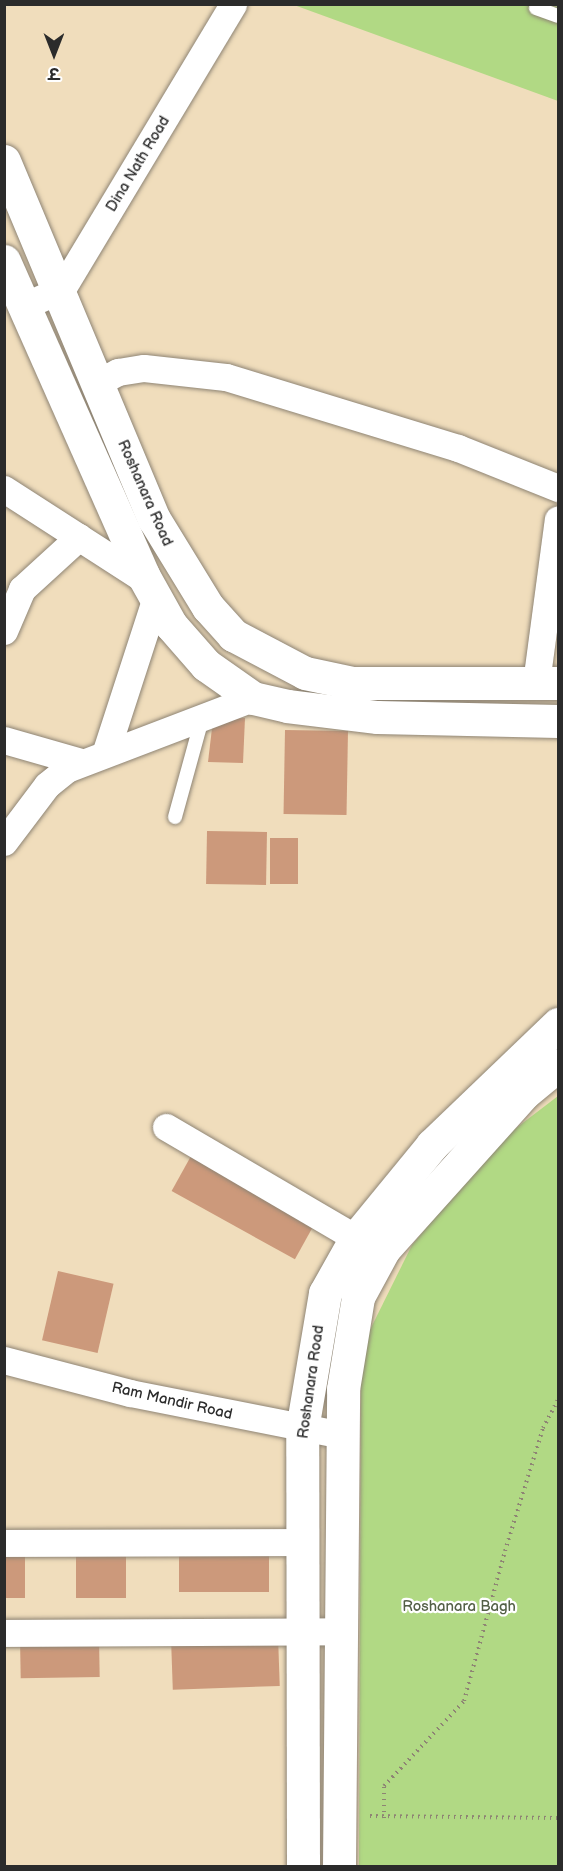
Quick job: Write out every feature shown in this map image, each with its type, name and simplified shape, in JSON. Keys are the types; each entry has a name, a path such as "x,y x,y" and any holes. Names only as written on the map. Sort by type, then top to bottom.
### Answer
{"street":[{"name":"Dina Nath Road","path":"62,289 233,4"},
{"name":"Roshanara Road","path":"4,161 62,289 97,383 178,563 233,634 305,673 352,683 547,683"},
{"path":"4,261 26,305 151,589 206,665 254,698 377,717 558,721"},
{"path":"26,305 62,289"},
{"path":"97,383 118,372 144,368 226,377 458,448 558,488"},
{"path":"4,489 79,537 151,589"},
{"path":"547,683 558,519"},
{"path":"4,631 22,589 79,537"},
{"path":"106,751 151,589"},
{"path":"4,842 47,784 81,762 254,698"},
{"path":"4,740 81,762"},
{"name":"Roshanara Road","path":"303,1866 302,1430 325,1293 356,1238 432,1145 558,1024"},
{"name":"Roshanara Road","path":"339,1866 342,1435 347,1343 358,1297 384,1249 524,1092 558,1065"},
{"path":"166,1127 356,1238"},
{"name":"Ram Mandir Road","path":"4,1360 302,1430 342,1435"},
{"path":"4,1543 302,1542"},
{"path":"4,1633 339,1631"}],"lane":[{"path":"536,8 558,16"},
{"path":"175,817 202,718"}],"path":[{"path":"384,1818 384,1786 464,1701 508,1540 543,1428 558,1400"},
{"path":"361,1815 384,1818 558,1818"}],"green space":[{"path":"294,5 558,5 558,101"},
{"name":"Roshanara Bagh","path":"558,1096 558,1866 359,1866 361,1348 412,1245 498,1142"}],"building":[{"path":"245,718 243,763 208,762 213,720"},
{"path":"285,730 348,731 347,815 284,814"},
{"path":"207,831 267,832 266,885 206,884"},
{"path":"270,838 298,838 298,884 270,884"},
{"path":"191,1156 314,1224 295,1259 172,1191"},
{"path":"58,1271 114,1284 98,1353 42,1340"},
{"path":"4,1548 25,1548 25,1598 4,1598"},
{"path":"76,1548 126,1548 126,1598 76,1598"},
{"path":"179,1549 269,1549 269,1592 179,1592"},
{"path":"278,1636 280,1686 173,1690 171,1640"},
{"path":"99,1637 100,1677 21,1678 20,1638"}]}
